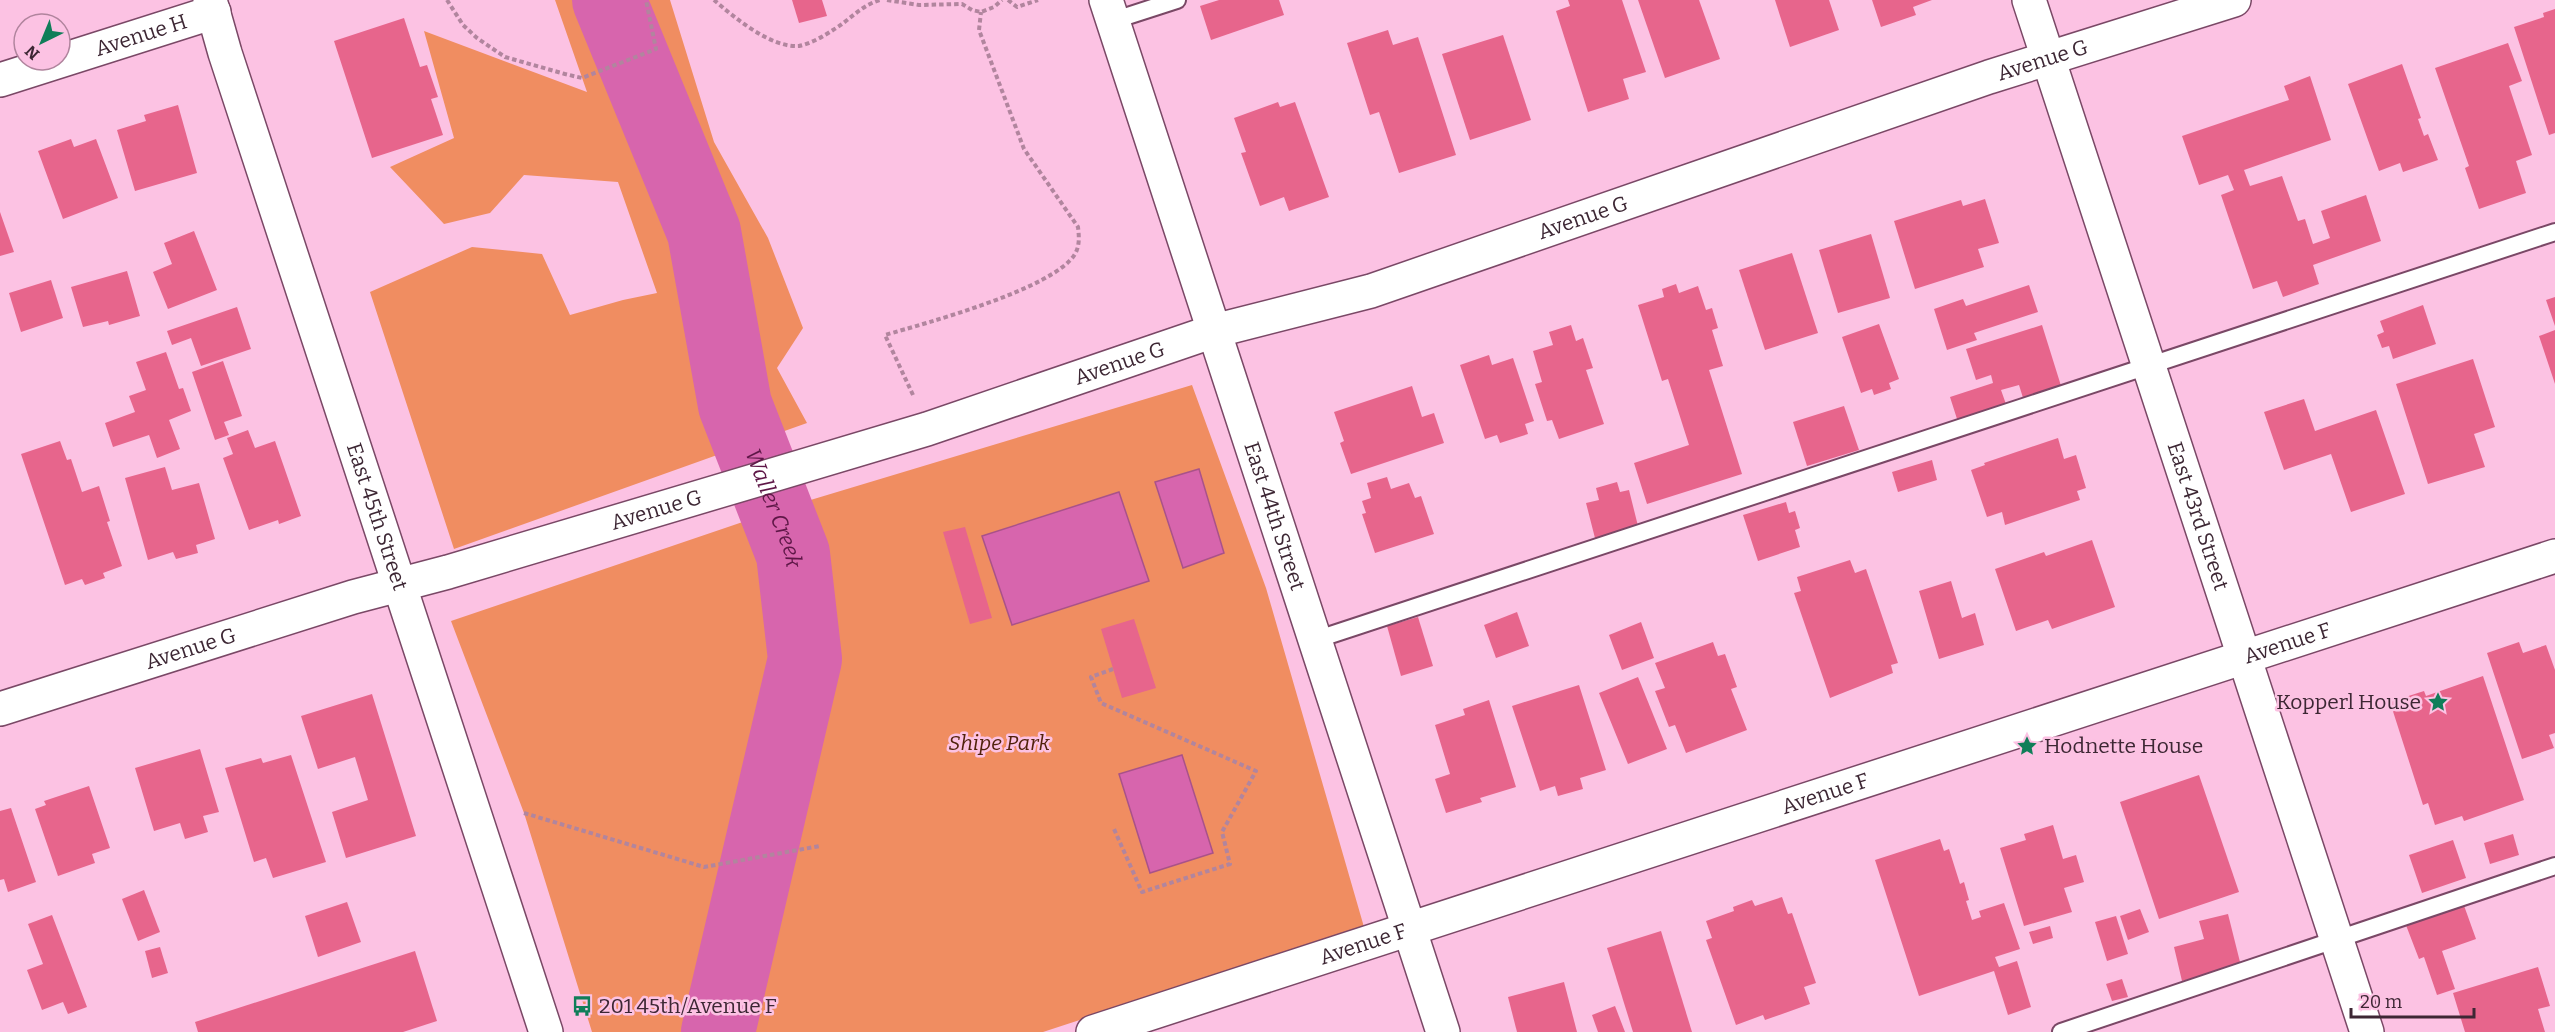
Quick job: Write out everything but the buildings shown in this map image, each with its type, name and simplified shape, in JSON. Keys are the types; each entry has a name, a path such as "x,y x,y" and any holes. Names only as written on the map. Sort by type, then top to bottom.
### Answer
{"street":[{"name":"East 43rd Street","path":"2029,0 2367,1032"},
{"name":"Avenue G","path":"0,709 353,597 730,489 927,429 1214,331 1371,291 1989,77 2234,0"},
{"name":"Avenue H","path":"0,80 212,6"},
{"name":"East 45th Street","path":"212,6 225,53 546,1032"},
{"name":"East 44th Street","path":"1109,10 1443,1032"},
{"name":"Avenue F","path":"1093,1032 2555,556"}],"lane":[{"path":"1109,10 1177,0"},
{"path":"1315,640 2555,232"},
{"path":"2061,1032 2555,866"}],"path":[{"path":"447,0 463,25 477,38 505,57 582,78 656,49 646,0"},
{"path":"714,0 731,15 761,34 785,45 801,46 835,29 859,9 879,0"},
{"path":"887,0 920,5 962,4 981,12 994,7 1002,0"},
{"path":"1008,0 1017,7 1038,0"},
{"path":"927,429 907,378 885,335 1020,291 1066,263 1075,254 1079,242 1078,227 1024,149 980,30 981,12"},
{"path":"1113,669 1091,677 1101,703 1256,771 1222,832 1230,864 1142,892 1114,829"},
{"path":"524,813 704,867 820,846"}],"green space":[{"path":"555,0 670,0 714,142 768,238 803,328 777,368 807,423 454,549 370,292 472,247 542,254 570,315 657,293 618,182 524,175 490,213 444,224 390,167 454,138 424,31 587,92"},
{"name":"Shipe Park","path":"1192,385 1266,588 1364,927 1043,1032 592,1032 524,813 451,621 784,508"}],"shaded area":[{"path":"1199,469 1224,553 1183,568 1155,482"},
{"path":"1119,492 1149,581 1012,625 982,536"},
{"path":"1182,755 1213,853 1150,873 1119,774"}],"waterway":[{"name":"Waller Creek","path":"609,0 704,232 735,405 793,554 805,659 718,1032"}],"place":[{"name":"Kopperl House","path":"2438,702"},
{"name":"Hodnette House","path":"2027,746"},
{"name":"201 45th/Avenue F","path":"582,1006"}]}
